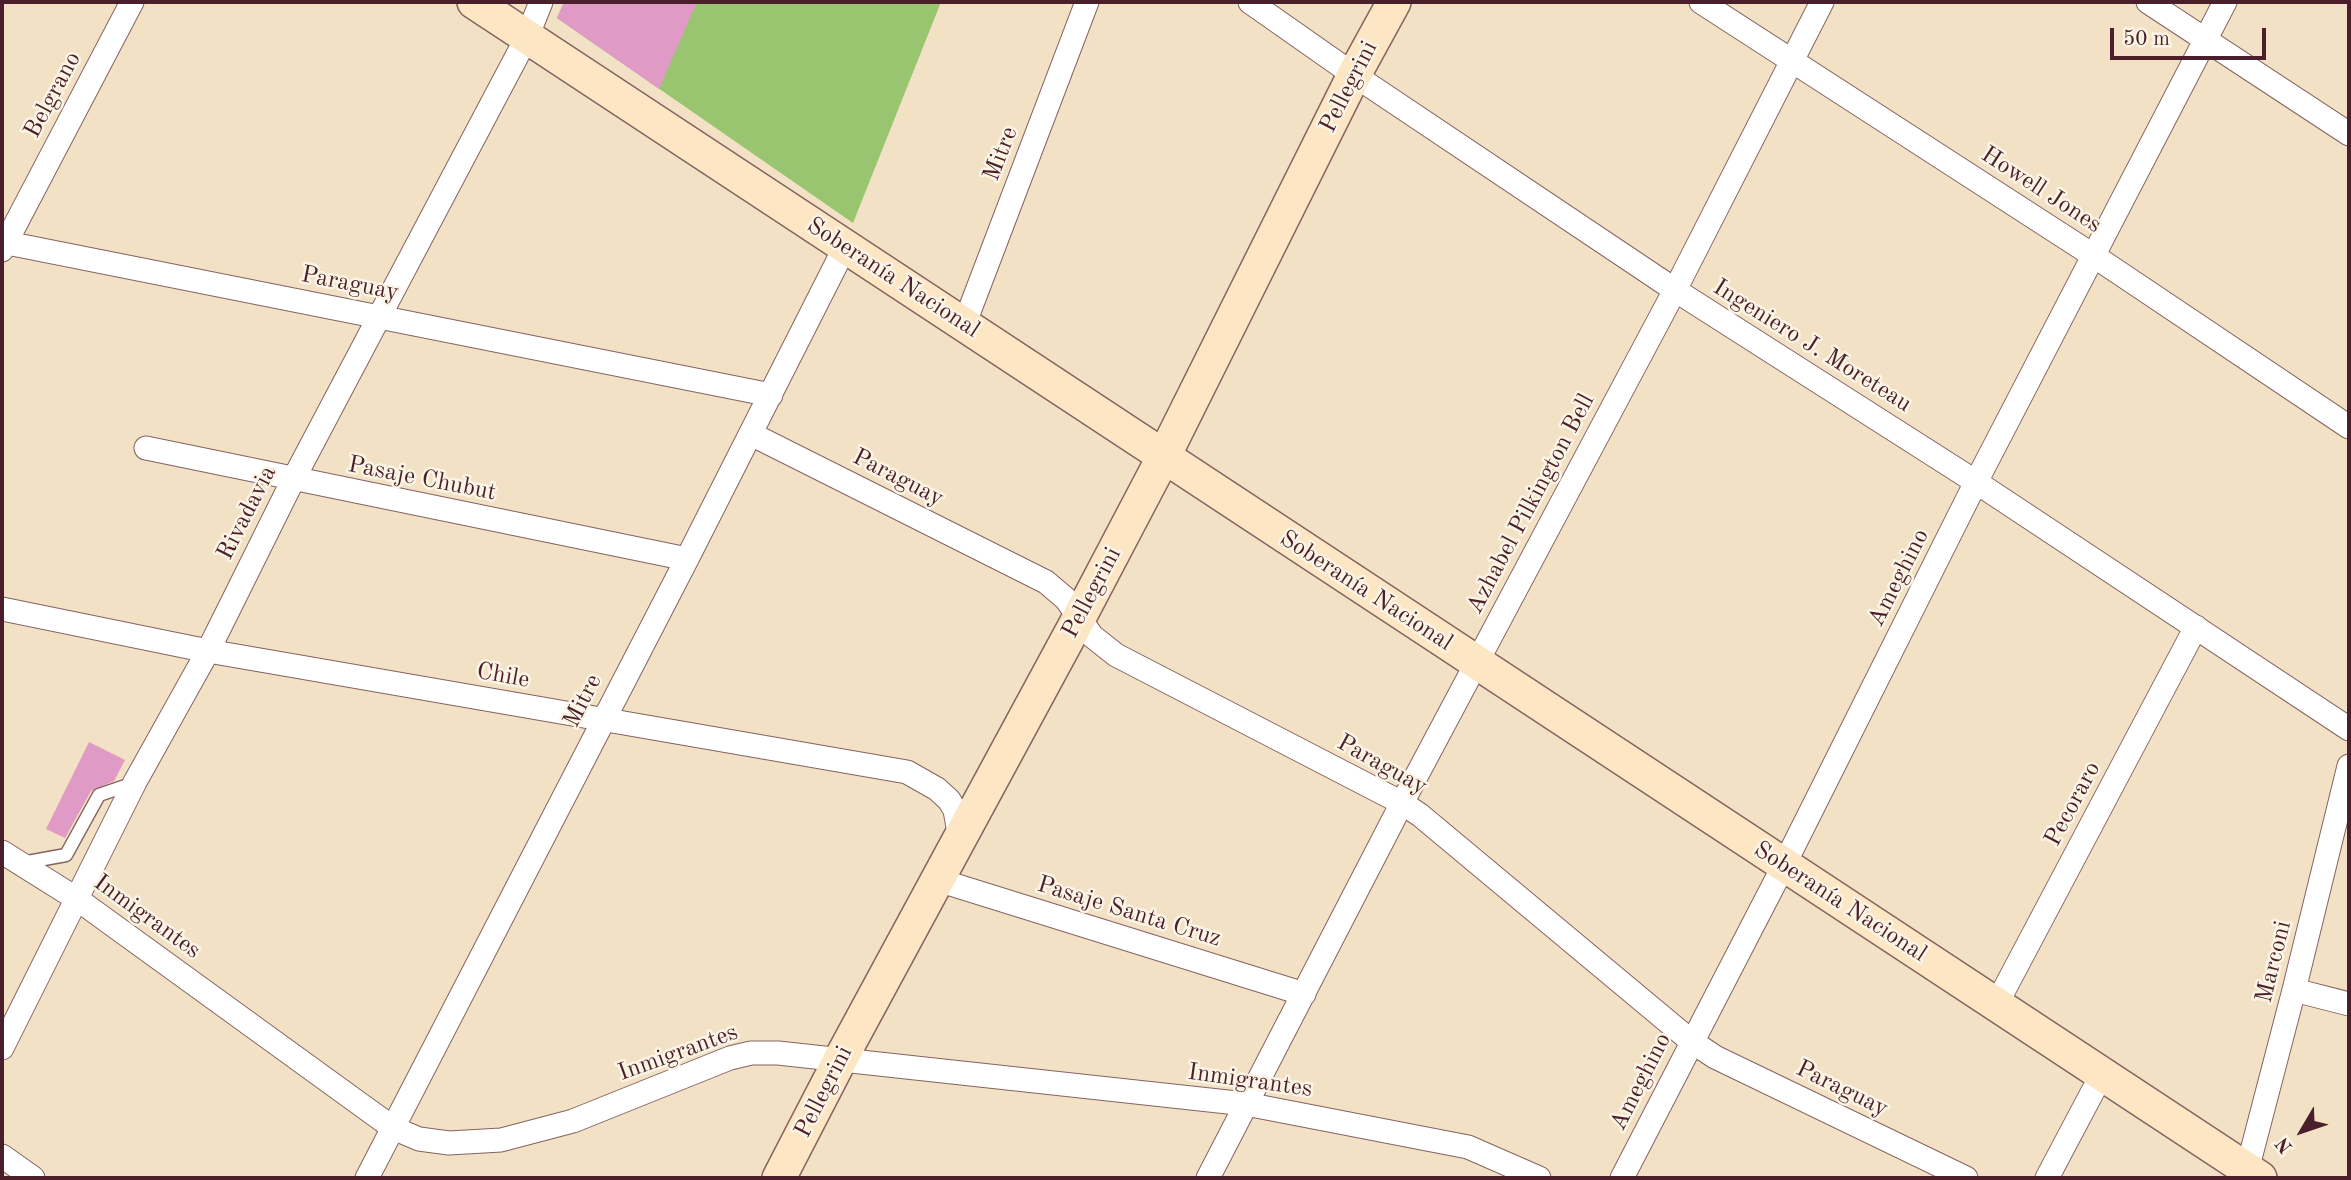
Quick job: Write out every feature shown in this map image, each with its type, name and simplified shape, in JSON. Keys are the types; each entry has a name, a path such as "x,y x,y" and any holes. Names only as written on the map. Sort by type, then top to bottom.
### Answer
{"street":[{"name":"Belgrano","path":"3,245 132,2"},
{"name":"Soberanía Nacional","path":"474,2 2253,1174"},
{"name":"Rivadavia","path":"2,1048 135,782 208,652 293,480 527,37 541,2"},
{"name":"Mitre","path":"964,325 1087,2"},
{"name":"Ingeniero J. Moreteau","path":"1250,2 1675,290 1976,482 2349,729"},
{"name":"Pellegrini","path":"779,1178 1163,458 1354,75 1394,2"},
{"name":"Howell Jones","path":"1701,2 2094,256 2349,427"},
{"name":"Azhabel Pilkington Bell","path":"1208,1178 1402,803 1675,290 1822,2"},
{"path":"2148,2 2349,134"},
{"name":"Ameghino","path":"1622,1178 1784,865 1976,482 2225,2"},
{"name":"Paraguay","path":"3,245 380,316 771,394"},
{"name":"Mitre","path":"367,1178 845,247"},
{"name":"Paraguay","path":"751,434 1046,582 1066,599 1092,636 1116,655 1402,803 1715,1057 1966,1178"},
{"name":"Pasaje Chubut","path":"146,449 687,559"},
{"name":"Chile","path":"2,609 208,652 907,772 937,789 949,800 955,810 960,839"},
{"name":"Pecoraro","path":"1996,1005 2196,627"},
{"name":"Marconi","path":"2253,1174 2294,990 2349,766"},
{"name":"Inmigrantes","path":"2,852 77,899 393,1128 419,1139 449,1143 500,1140 573,1121 730,1058 751,1053 840,1060 1246,1104 1468,1147 1539,1178"},
{"name":"Pasaje Santa Cruz","path":"938,880 1304,994"},
{"path":"2294,990 2349,1004"},
{"path":"2047,1178 2102,1074"},
{"path":"2,1156 33,1178"}],"lane":[{"path":"22,863 66,855 99,795 135,782"}],"green space":[{"path":"564,2 941,2 853,223 557,18"}],"building":[{"path":"564,2 697,2 659,89 557,18"},
{"path":"89,742 125,760 114,781 91,791 65,838 46,829"}]}
